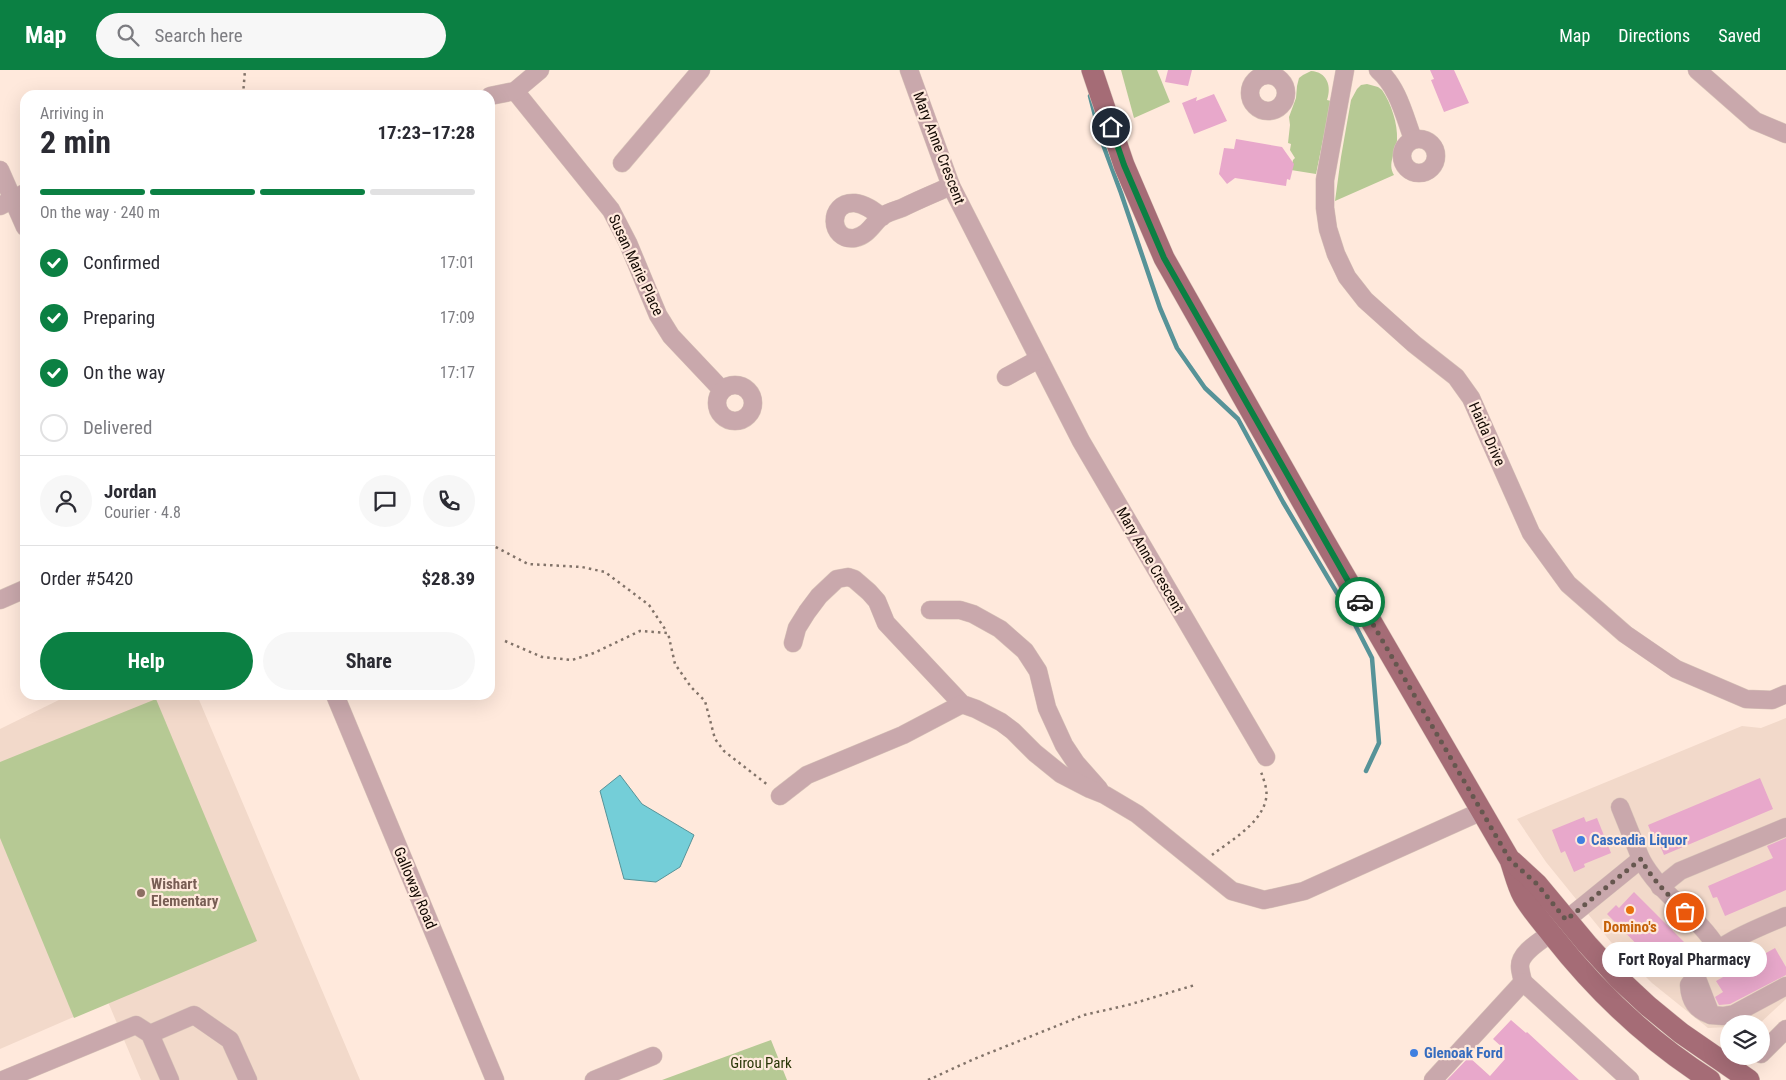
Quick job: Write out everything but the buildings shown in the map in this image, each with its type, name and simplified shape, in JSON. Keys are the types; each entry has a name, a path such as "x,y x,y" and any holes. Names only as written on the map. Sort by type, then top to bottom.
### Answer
{"main road":[{"path":"1092,70 1124,165 1164,258 1325,542 1510,860 1537,884 1558,927 1594,984 1662,1046 1710,1080"},
{"path":"1558,927 1681,1034 1742,1078"}],"street":[{"path":"495,95 515,91 540,70"},
{"path":"622,163 701,70"},
{"name":"Mary Anne Crescent","path":"909,70 951,186 1081,441 1266,758"},
{"name":"Haida Drive","path":"1345,70 1325,180 1325,208 1328,229 1336,254 1347,277 1365,300 1414,344 1456,377 1471,398 1531,532 1568,584 1625,634 1676,669 1746,699 1772,700 1786,694"},
{"path":"1378,70 1393,88 1413,140"},
{"path":"1697,70 1755,121 1786,134"},
{"name":"Susan Marie Place","path":"515,91 611,210 628,243 662,322 688,356 722,390"},
{"path":"0,170 20,215"},
{"path":"882,216 951,186"},
{"path":"1006,377 1039,359"},
{"path":"793,643 797,628 819,596 837,579 842,577 854,578 877,601 886,623 962,704 1001,722 1061,774 1105,795 1137,814 1232,891 1264,900 1304,891 1482,811"},
{"path":"0,600 20,591"},
{"path":"930,610 960,610 973,614 1000,629 1025,651 1038,671 1047,708 1064,745 1089,780 1105,795"},
{"name":"Galloway Road","path":"337,700 495,1080"},
{"path":"780,796 807,775 903,735 962,704"},
{"path":"1620,807 1648,872 1660,887 1711,937 1718,949"},
{"path":"1660,887 1680,871 1786,827"},
{"path":"1630,1080 1523,982 1520,965 1522,958 1527,952 1641,859"},
{"path":"1786,916 1754,929 1718,949 1705,958 1696,972 1711,1015 1723,1016 1734,1014 1786,986"},
{"path":"1433,1080 1523,982"},
{"path":"150,1034 194,1015 230,1040 248,1080"},
{"path":"3,1080 136,1025 150,1034 170,1080"},
{"path":"1770,1045 1786,1028"},
{"path":"594,1080 653,1056"},
{"path":"1742,1078 1752,1065"}],"path":[{"path":"243,90 245,70"},
{"path":"495,547 528,564 582,567 605,572 648,605 668,633 675,664 691,687 705,702 712,732 719,745 780,796"},
{"path":"505,641 542,657 572,660 594,653 640,631 668,633"},
{"path":"1199,865 1249,826 1261,812 1267,797 1264,780 1258,766 1266,758"},
{"path":"928,1080 974,1059 1084,1015 1128,1005 1195,985"}],"shaded area":[{"name":"Wishart Elementary","path":"59,700 199,700 360,1080 141,1080 108,1002 0,1049 0,729"},
{"path":"1786,718 1786,999 1769,1015 1720,1015 1720,1027 1708,1028 1652,983 1610,941 1546,862 1517,819 1742,726 1761,728"}],"green space":[{"path":"1121,70 1157,70 1170,102 1134,118"},
{"path":"1311,71 1321,74 1327,81 1329,90 1327,100 1331,101 1316,174 1291,170 1295,158 1290,150 1291,144 1288,143 1289,117 1296,98 1299,78"},
{"path":"1367,84 1382,90 1393,114 1397,134 1391,166 1394,175 1335,201 1351,100 1361,85"},
{"name":"Wishart Elementary","path":"156,700 257,941 74,1018 0,838 0,762"},
{"name":"Girou Park","path":"771,1040 787,1080 662,1080"}],"water":[{"path":"620,775 642,804 694,835 680,867 656,882 624,879 600,791"}],"waterway":[{"path":"1090,96 1101,139 1160,308 1177,348 1205,388 1238,419 1283,502 1350,615 1372,658 1379,743 1366,771"}],"way so far":[{"path":"1360,602 1510,860 1537,884 1566,920 1641,859 1648,872 1660,887 1685,912"}],"place":[{"name":"Cascadia Liquor","path":"1581,840"},
{"name":"Wishart Elementary","path":"141,893"},
{"name":"Domino's","path":"1630,910"},
{"name":"Fort Royal Pharmacy","path":"1685,912"},
{"name":"Glenoak Ford","path":"1414,1053"}],"route":[{"path":"1111,127 1124,165 1164,258 1360,602"}]}
